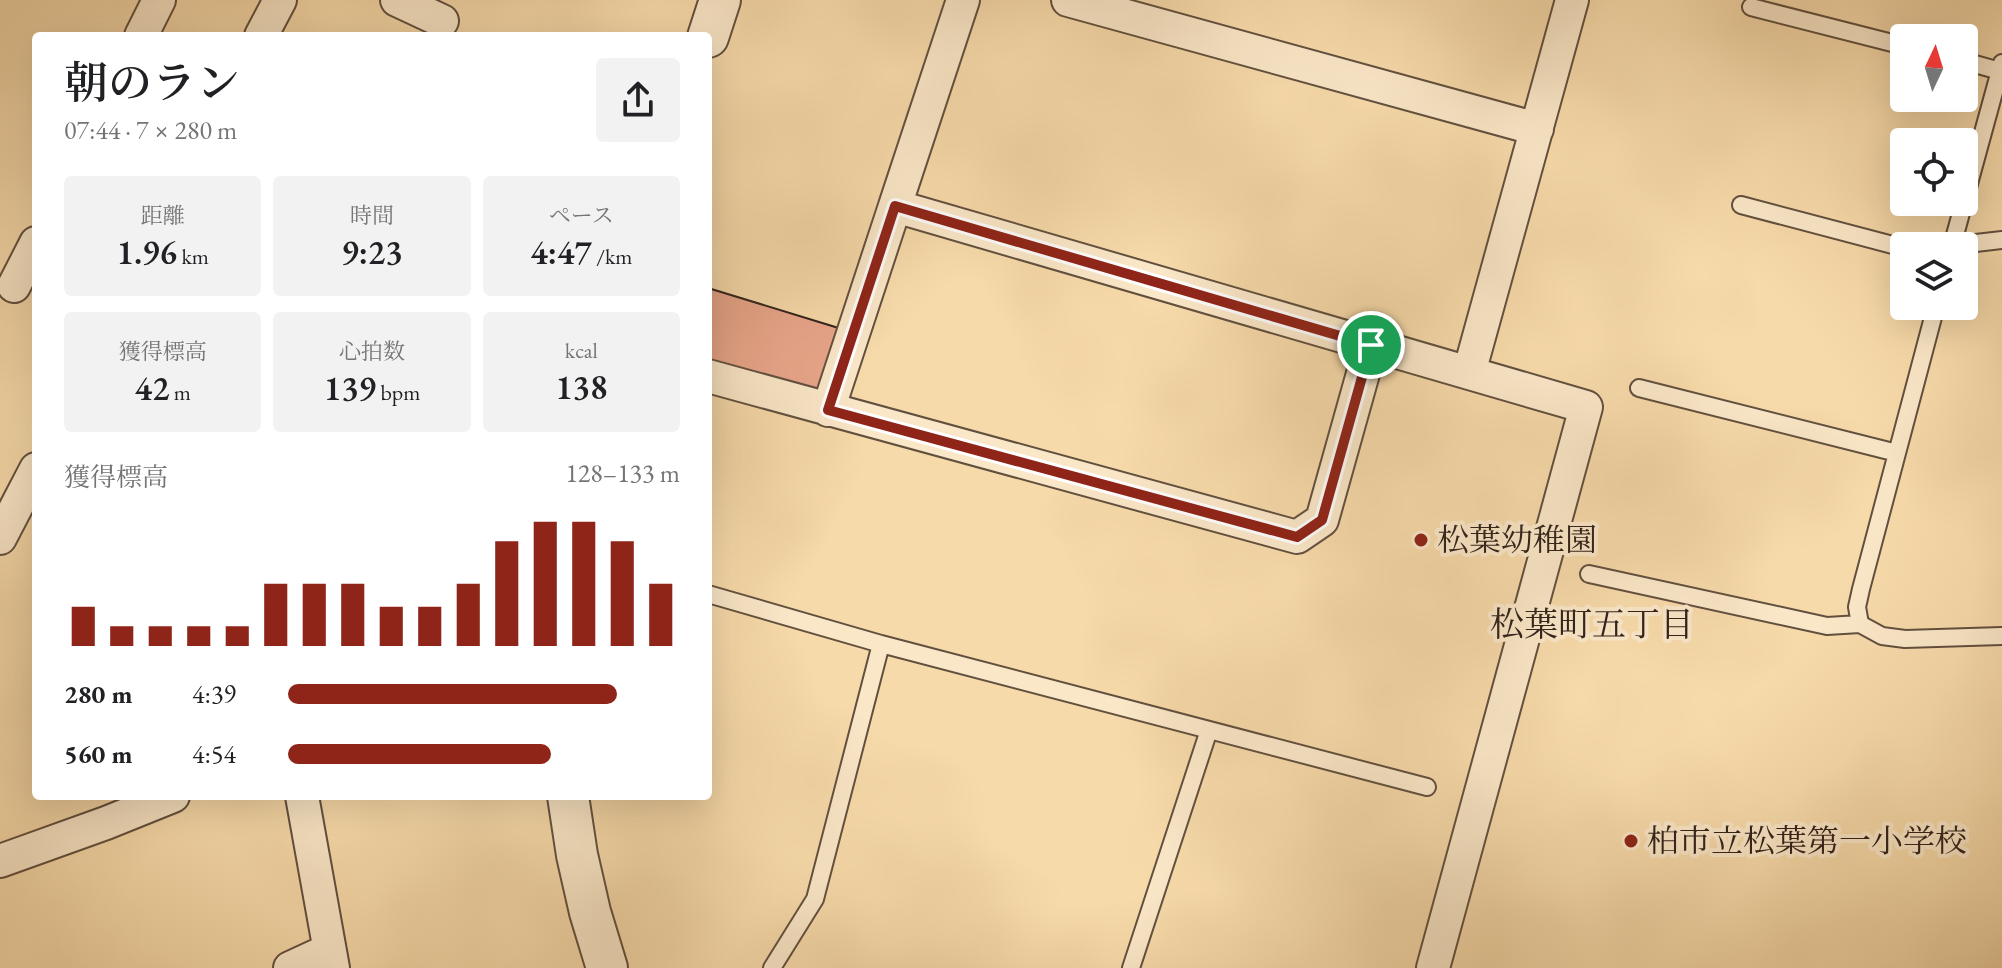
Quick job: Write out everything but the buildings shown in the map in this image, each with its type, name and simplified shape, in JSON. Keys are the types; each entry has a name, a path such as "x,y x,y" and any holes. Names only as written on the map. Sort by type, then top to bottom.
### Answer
{"street":[{"path":"143,32 159,0"},
{"path":"263,32 280,0"},
{"path":"397,0 443,19"},
{"path":"710,32 720,0"},
{"path":"828,410 963,0"},
{"path":"1068,0 1537,129"},
{"path":"1469,373 1572,0"},
{"path":"895,206 1586,407 1433,968"},
{"path":"17,287 32,252"},
{"path":"712,377 1297,537 1322,520 1371,345"},
{"path":"0,538 28,504"},
{"path":"0,861 102,809 151,800"},
{"path":"290,968 331,959 303,800"},
{"path":"569,800 590,912 607,968"}],"lane":[{"path":"1751,7 1890,42"},
{"path":"1955,232 2001,67 1978,63"},
{"path":"1741,205 1890,244"},
{"path":"1978,243 2002,240"},
{"path":"1860,624 1857,607 1861,589 1932,320"},
{"path":"1639,388 1897,453"},
{"path":"1589,574 1827,626 1860,624 1882,636 1905,639 2002,636"},
{"path":"712,595 881,644 1427,787"},
{"path":"772,968 815,899 881,644"},
{"path":"1131,968 1209,730"}],"place":[{"name":"松葉幼稚園","path":"1421,540"},
{"name":"柏市立松葉第一小学校","path":"1631,841"}],"district":[{"name":"松葉町五丁目","path":"1592,624"}],"route":[{"path":"895,206 1371,345 1322,520 1297,537 828,410 895,206"}]}
